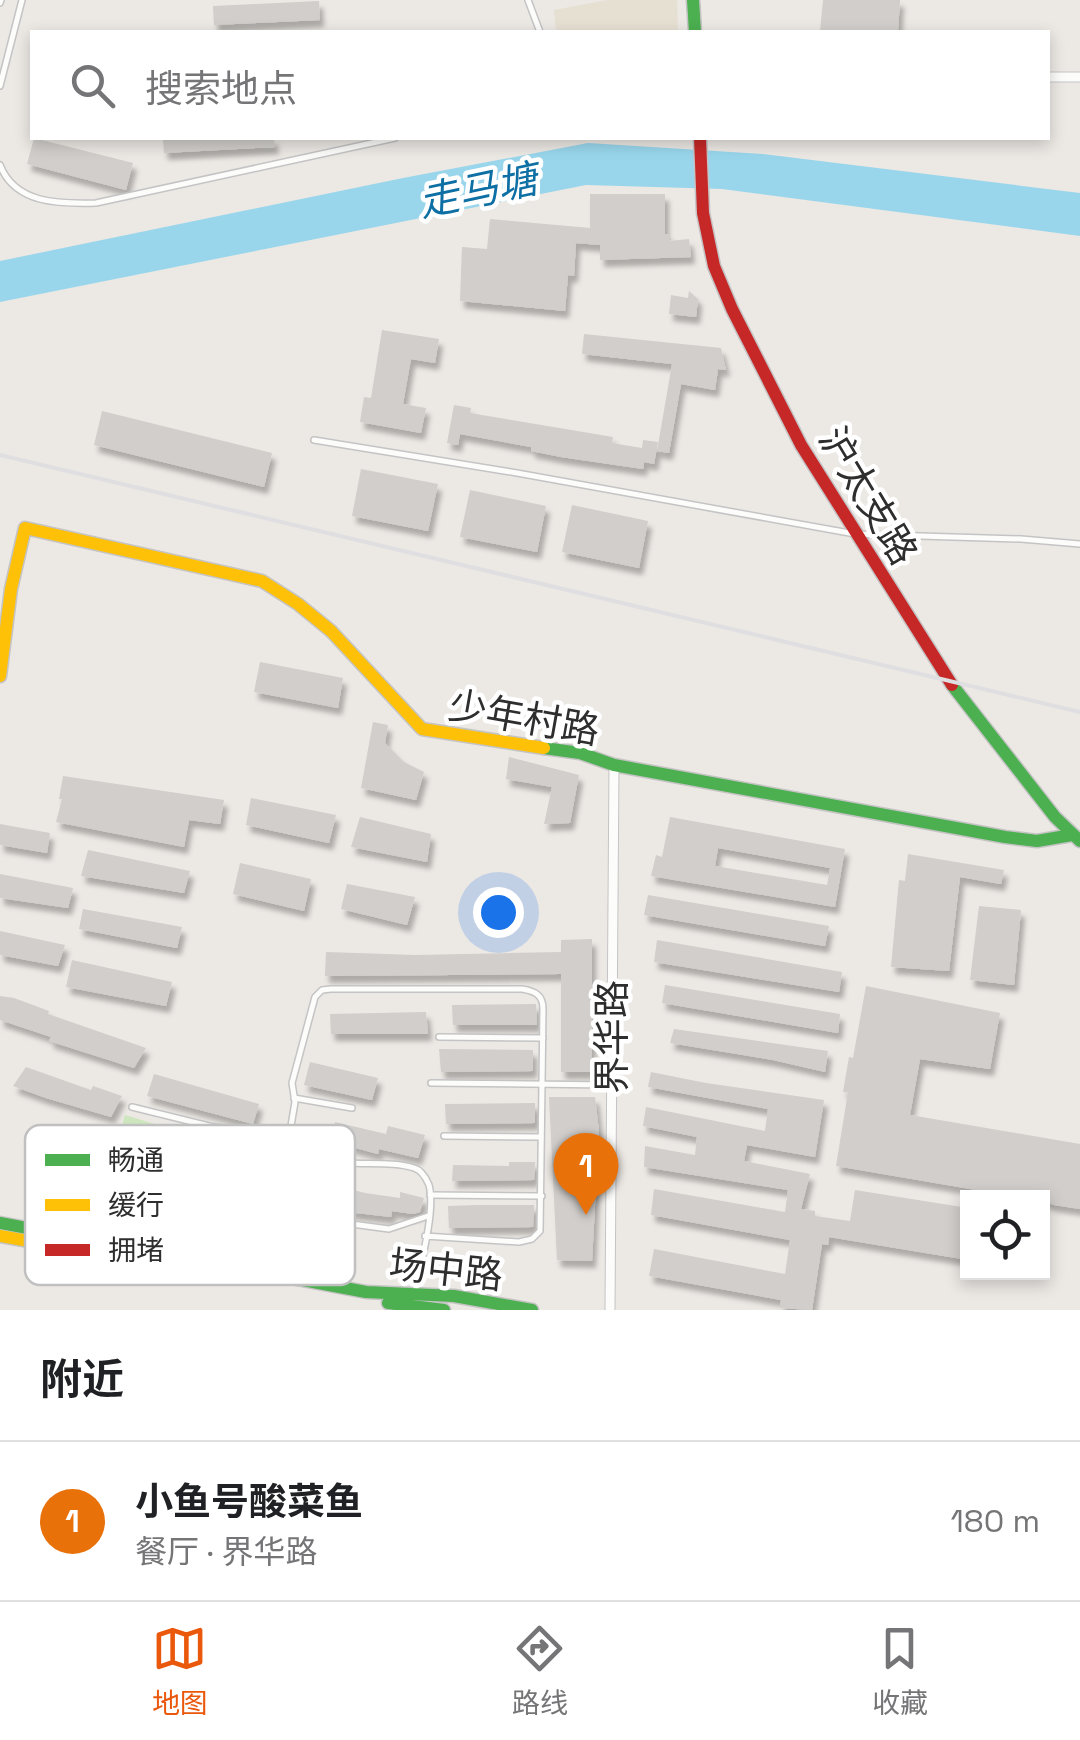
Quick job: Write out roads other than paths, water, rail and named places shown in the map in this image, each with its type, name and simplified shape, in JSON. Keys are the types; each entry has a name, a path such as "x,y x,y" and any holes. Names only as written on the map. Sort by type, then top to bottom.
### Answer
{"street":[{"path":"693,0 694,30"},
{"path":"1050,77 1080,77"},
{"name":"沪太支路","path":"700,140 710,252 732,309 801,445 948,680 1076,838"},
{"name":"少年村路","path":"0,676 11,589 24,528 262,581 296,602 333,634 422,729 580,753 614,765 1005,837 1076,838"},
{"name":"界华路","path":"610,1310 614,765"},
{"name":"场中路","path":"0,1223 25,1228"},
{"name":"场中路","path":"0,1236 25,1240"},
{"name":"场中路","path":"276,1285 372,1302 454,1296 532,1310"},
{"name":"场中路","path":"329,1285 413,1300 444,1310"}],"lane":[{"path":"0,86 22,0"},
{"path":"528,0 539,30"},
{"path":"0,166 13,188 41,200 96,204 387,140"},
{"path":"314,440 855,534 1080,544"},
{"path":"291,1125 292,1080 312,1007 322,990 526,990 538,994 543,1001 541,1226 532,1239 466,1241 425,1236"},
{"path":"439,1037 543,1038"},
{"path":"431,1084 612,1085"},
{"path":"294,1098 352,1108"},
{"path":"132,1107 205,1125"},
{"path":"444,1136 542,1137"},
{"path":"355,1164 415,1168 424,1176 430,1195 413,1300"},
{"path":"430,1195 542,1196"},
{"path":"355,1224 389,1229 428,1216"}],"water":[{"name":"走马塘","path":"588,143 763,154 1080,193 1080,236 722,189 586,185 0,302 0,261"}],"railway":[{"path":"0,455 1080,712"}],"place":[{"name":"小鱼号酸菜鱼","path":"586,1215"}]}
